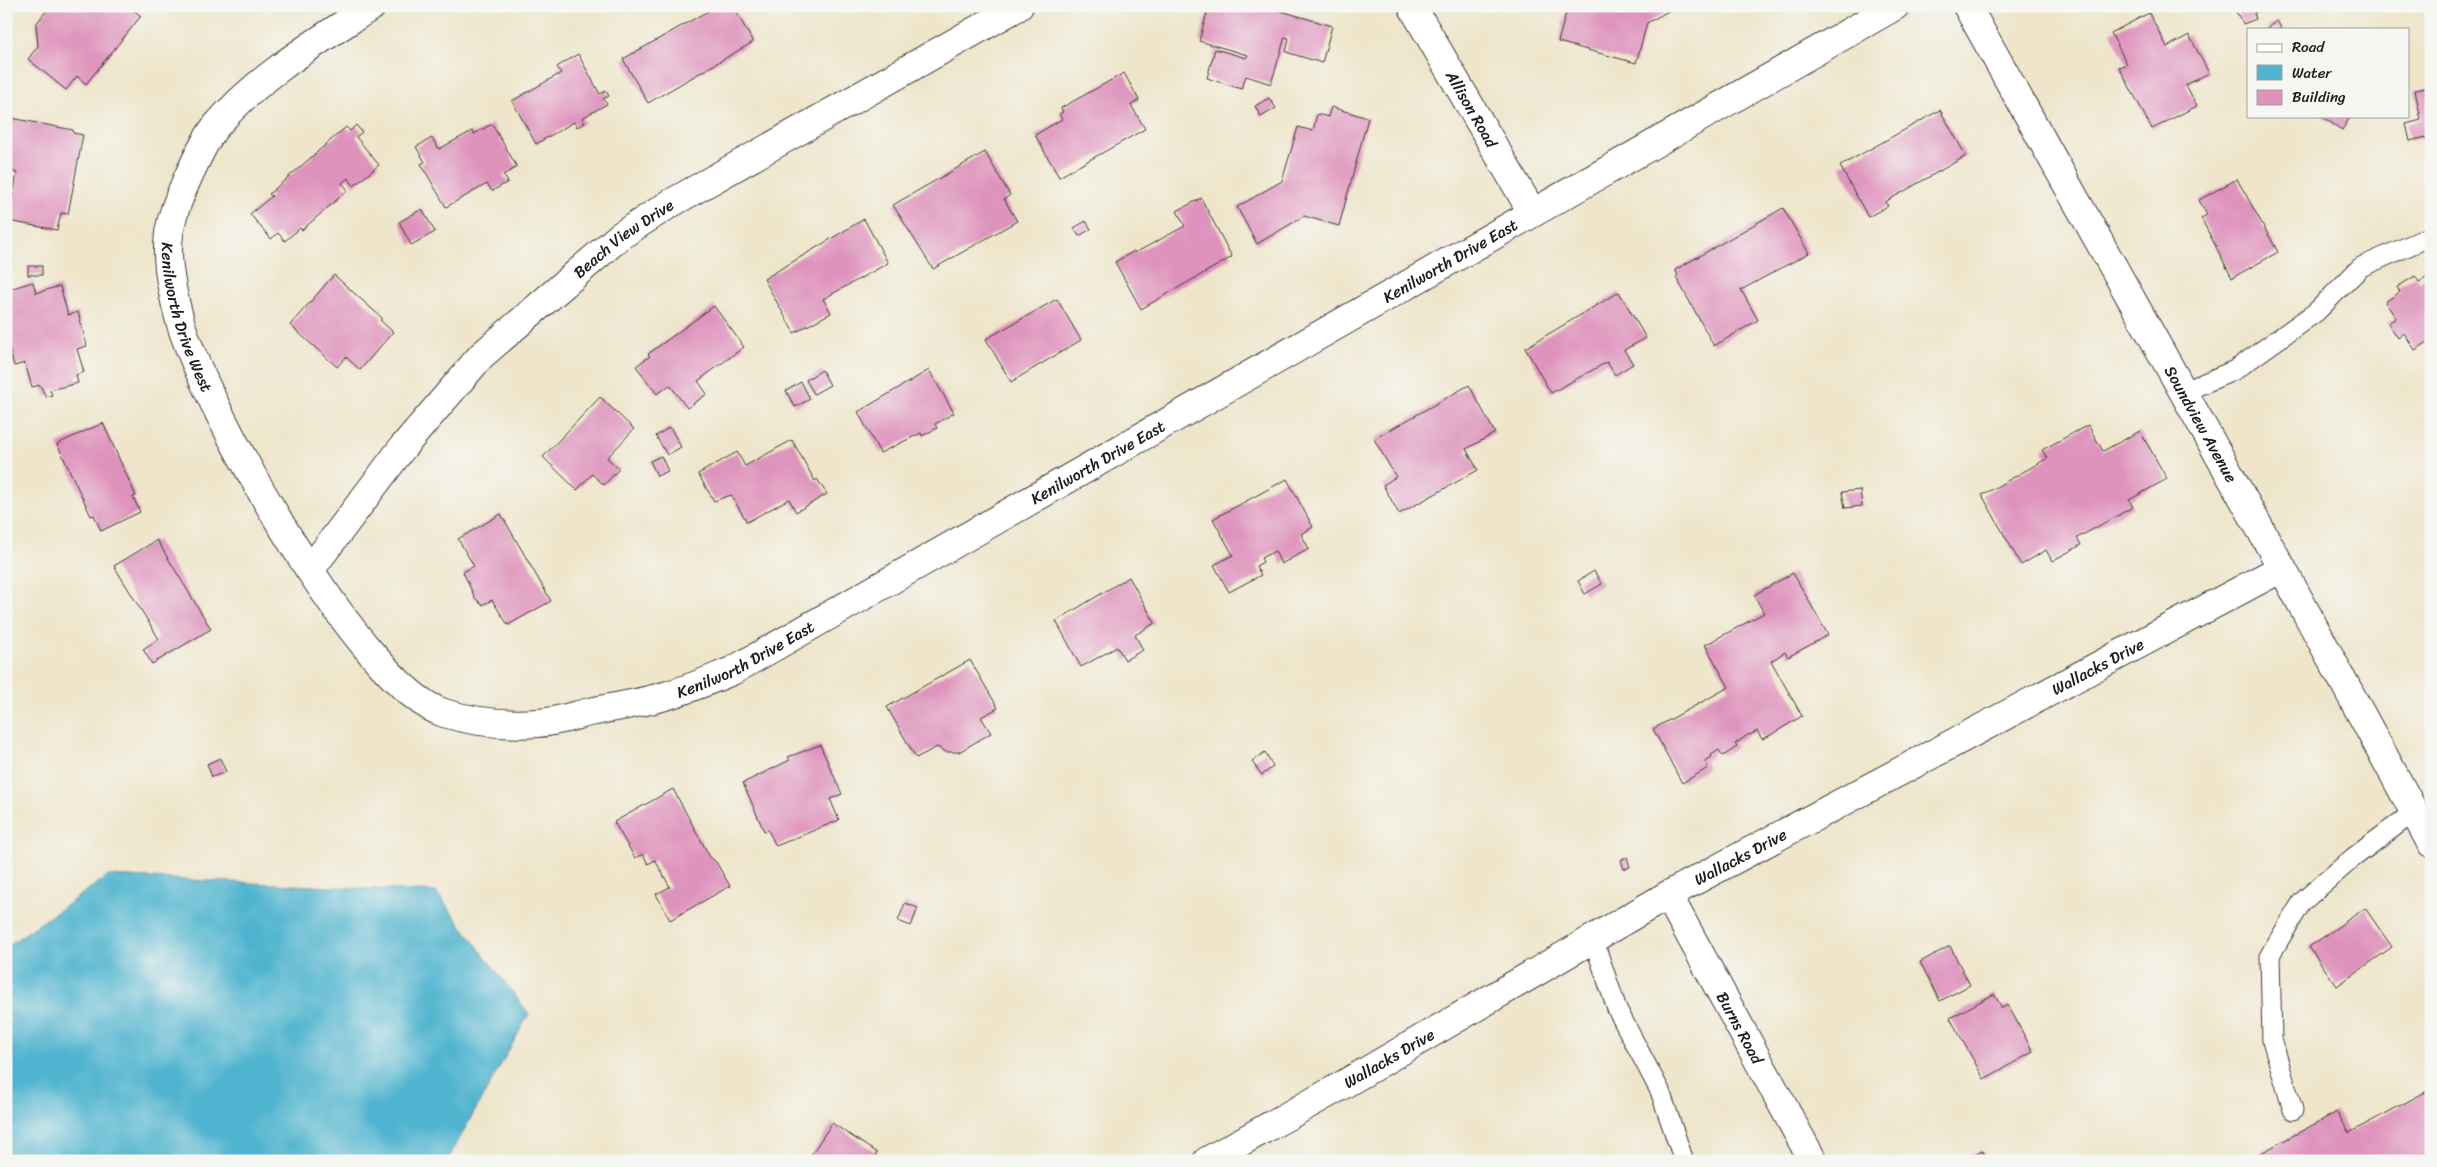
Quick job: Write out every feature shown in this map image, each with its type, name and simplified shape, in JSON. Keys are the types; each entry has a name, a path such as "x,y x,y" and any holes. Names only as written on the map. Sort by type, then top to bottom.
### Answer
{"street":[{"name":"Kenilworth Drive West","path":"310,570 251,476 208,390 180,322 167,257 172,217 190,174 215,127 256,87 301,53 372,6"},
{"name":"Beach View Drive","path":"310,570 403,447 481,356 620,236 668,204 1019,6"},
{"name":"Allison Road","path":"1412,6 1532,212"},
{"name":"Kenilworth Drive East","path":"310,570 374,658 406,691 441,713 484,721 540,723 670,695 732,671 1895,6"},
{"name":"Soundview Avenue","path":"1968,6 2282,568 2431,843"},
{"name":"Wallacks Drive","path":"1207,1161 1334,1090 1668,895 2282,568"},
{"name":"Burns Road","path":"1668,895 1813,1161"}],"lane":[{"path":"2184,392 2235,370 2316,312 2361,267 2431,236"},
{"path":"2293,1110 2272,1040 2270,955 2302,902 2354,857 2414,812"},
{"path":"1594,938 1617,1009 1660,1091 1684,1161"}],"water":[{"path":"108,876 436,892 529,1014 447,1161 6,1161 6,947"}],"building":[{"path":"50,6 133,6 131,8 141,16 86,84 77,76 66,90 28,59 38,46 36,24"},
{"path":"717,6 733,6 753,42 648,103 623,59"},
{"path":"1209,6 1264,6 1332,26 1322,63 1286,52 1289,38 1285,37 1271,84 1246,76 1241,89 1207,78 1215,49 1246,58 1248,55 1199,41"},
{"path":"1568,6 1673,6 1674,8 1647,23 1636,63 1558,42"},
{"path":"2233,6 2271,6 2254,13 2256,19 2243,24"},
{"path":"2149,13 2167,47 2189,35 2209,73 2186,85 2197,106 2152,129 2119,67 2127,64 2111,33"},
{"path":"2277,21 2281,28 2266,28"},
{"path":"578,54 600,94 606,91 609,96 603,99 607,104 582,118 585,123 577,127 574,122 536,144 512,101 561,73 557,67"},
{"path":"1124,73 1139,100 1131,105 1145,129 1059,177 1035,135 1062,119 1059,114 1063,112 1061,108"},
{"path":"2431,87 2431,139 2426,140 2426,137 2410,141 2406,124 2421,120 2415,90"},
{"path":"1269,98 1276,108 1261,117 1255,106"},
{"path":"1331,107 1368,118 1339,226 1304,216 1257,244 1237,207 1282,181 1298,127 1313,131 1317,114 1328,117"},
{"path":"1940,110 1966,156 1885,202 1888,206 1868,217 1840,166"},
{"path":"6,117 73,130 73,133 83,135 68,214 61,213 57,230 8,221 17,173 11,171 6,165"},
{"path":"2324,118 2350,118 2342,130"},
{"path":"492,124 517,167 503,175 508,182 492,191 487,184 446,207 421,164 425,162 416,147 432,138 439,149 472,131 474,134"},
{"path":"356,125 362,132 356,137 379,165 354,186 348,178 342,183 348,190 302,230 300,228 285,241 278,233 271,239 250,214 272,196 269,194 346,127 350,131"},
{"path":"985,152 1010,195 1004,199 1017,221 933,269 893,205"},
{"path":"2237,179 2278,252 2232,278 2201,218 2207,215 2199,200"},
{"path":"1201,198 1232,257 1141,309 1115,262 1185,226 1177,211"},
{"path":"1783,208 1809,253 1741,290 1758,320 1714,346 1676,277 1678,275 1675,270"},
{"path":"422,209 435,232 411,245 399,222"},
{"path":"864,219 888,263 823,299 831,313 794,333 764,279"},
{"path":"1086,221 1091,229 1079,236 1074,228"},
{"path":"28,266 42,266 42,275 28,275"},
{"path":"334,275 382,318 380,320 393,332 360,370 346,357 337,367 290,325"},
{"path":"2431,275 2431,340 2415,350 2404,333 2398,338 2388,323 2396,318 2385,302 2400,292 2397,287 2415,276 2419,282"},
{"path":"33,282 36,293 60,286 68,315 78,312 87,346 77,349 84,372 76,375 78,383 50,390 52,395 46,397 40,385 32,387 25,363 14,366 9,348 6,348 6,290"},
{"path":"1619,292 1646,338 1624,350 1633,364 1615,375 1607,362 1551,393 1525,348"},
{"path":"1057,299 1081,340 1011,382 986,339"},
{"path":"714,306 744,347 698,381 707,394 687,408 670,385 657,394 636,366 650,356 648,354"},
{"path":"822,370 830,385 814,394 806,380"},
{"path":"929,370 954,413 935,424 937,428 922,436 921,433 880,453 858,412"},
{"path":"801,382 810,399 795,407 786,391"},
{"path":"1469,385 1495,433 1466,449 1478,470 1399,514 1383,485 1396,477 1374,439"},
{"path":"600,397 634,429 607,458 619,469 604,485 592,474 577,490 543,457"},
{"path":"103,423 136,496 133,497 140,512 101,531 94,515 91,516 57,444"},
{"path":"2088,425 2103,451 2140,431 2167,479 2129,500 2133,507 2077,538 2081,545 2052,561 2046,550 2021,565 1982,495 2048,458 2042,450"},
{"path":"670,427 681,447 667,455 656,436"},
{"path":"792,440 815,481 817,479 827,494 796,512 789,499 747,522 731,495 714,501 698,474 737,452 745,466"},
{"path":"661,456 668,471 657,476 650,461"},
{"path":"1287,479 1313,527 1301,534 1309,549 1281,564 1275,551 1261,558 1263,562 1256,566 1261,575 1229,592 1214,565 1233,555 1213,519"},
{"path":"1860,490 1862,506 1845,508 1842,492"},
{"path":"501,514 551,601 508,625 492,600 482,605 475,598 463,572 474,566 458,539"},
{"path":"157,540 211,629 152,664 143,649 159,639 114,566"},
{"path":"1594,571 1602,584 1585,594 1578,581"},
{"path":"1793,573 1828,635 1788,657 1785,652 1771,661 1802,716 1762,739 1757,731 1749,734 1735,744 1737,747 1723,756 1719,750 1705,761 1708,768 1682,783 1653,729 1729,687 1705,645 1764,613 1754,595"},
{"path":"1129,577 1155,623 1135,635 1143,650 1125,660 1117,647 1081,667 1056,621"},
{"path":"970,660 998,708 981,717 991,733 959,752 946,752 937,747 916,758 887,707"},
{"path":"820,745 842,794 830,799 839,820 776,846 768,830 764,831 743,783 790,760 788,757"},
{"path":"1265,752 1273,767 1262,775 1252,762"},
{"path":"220,758 226,772 212,777 207,764"},
{"path":"673,789 710,857 716,862 730,886 670,920 656,894 670,887 655,860 648,864 643,854 635,858 614,822"},
{"path":"1627,857 1630,867 1624,869 1621,860"},
{"path":"905,903 918,908 911,926 898,921"},
{"path":"2365,908 2392,947 2337,986 2309,947"},
{"path":"1950,946 1970,985 1940,1001 1920,962"},
{"path":"1994,994 2002,1008 2008,1005 2033,1052 1984,1079 1950,1018"},
{"path":"2431,1089 2431,1161 2425,1159 2421,1161 2246,1161 2337,1112 2349,1133"},
{"path":"832,1123 877,1153 872,1161 807,1161"},
{"path":"1982,1150 1988,1161 1962,1161"}]}
